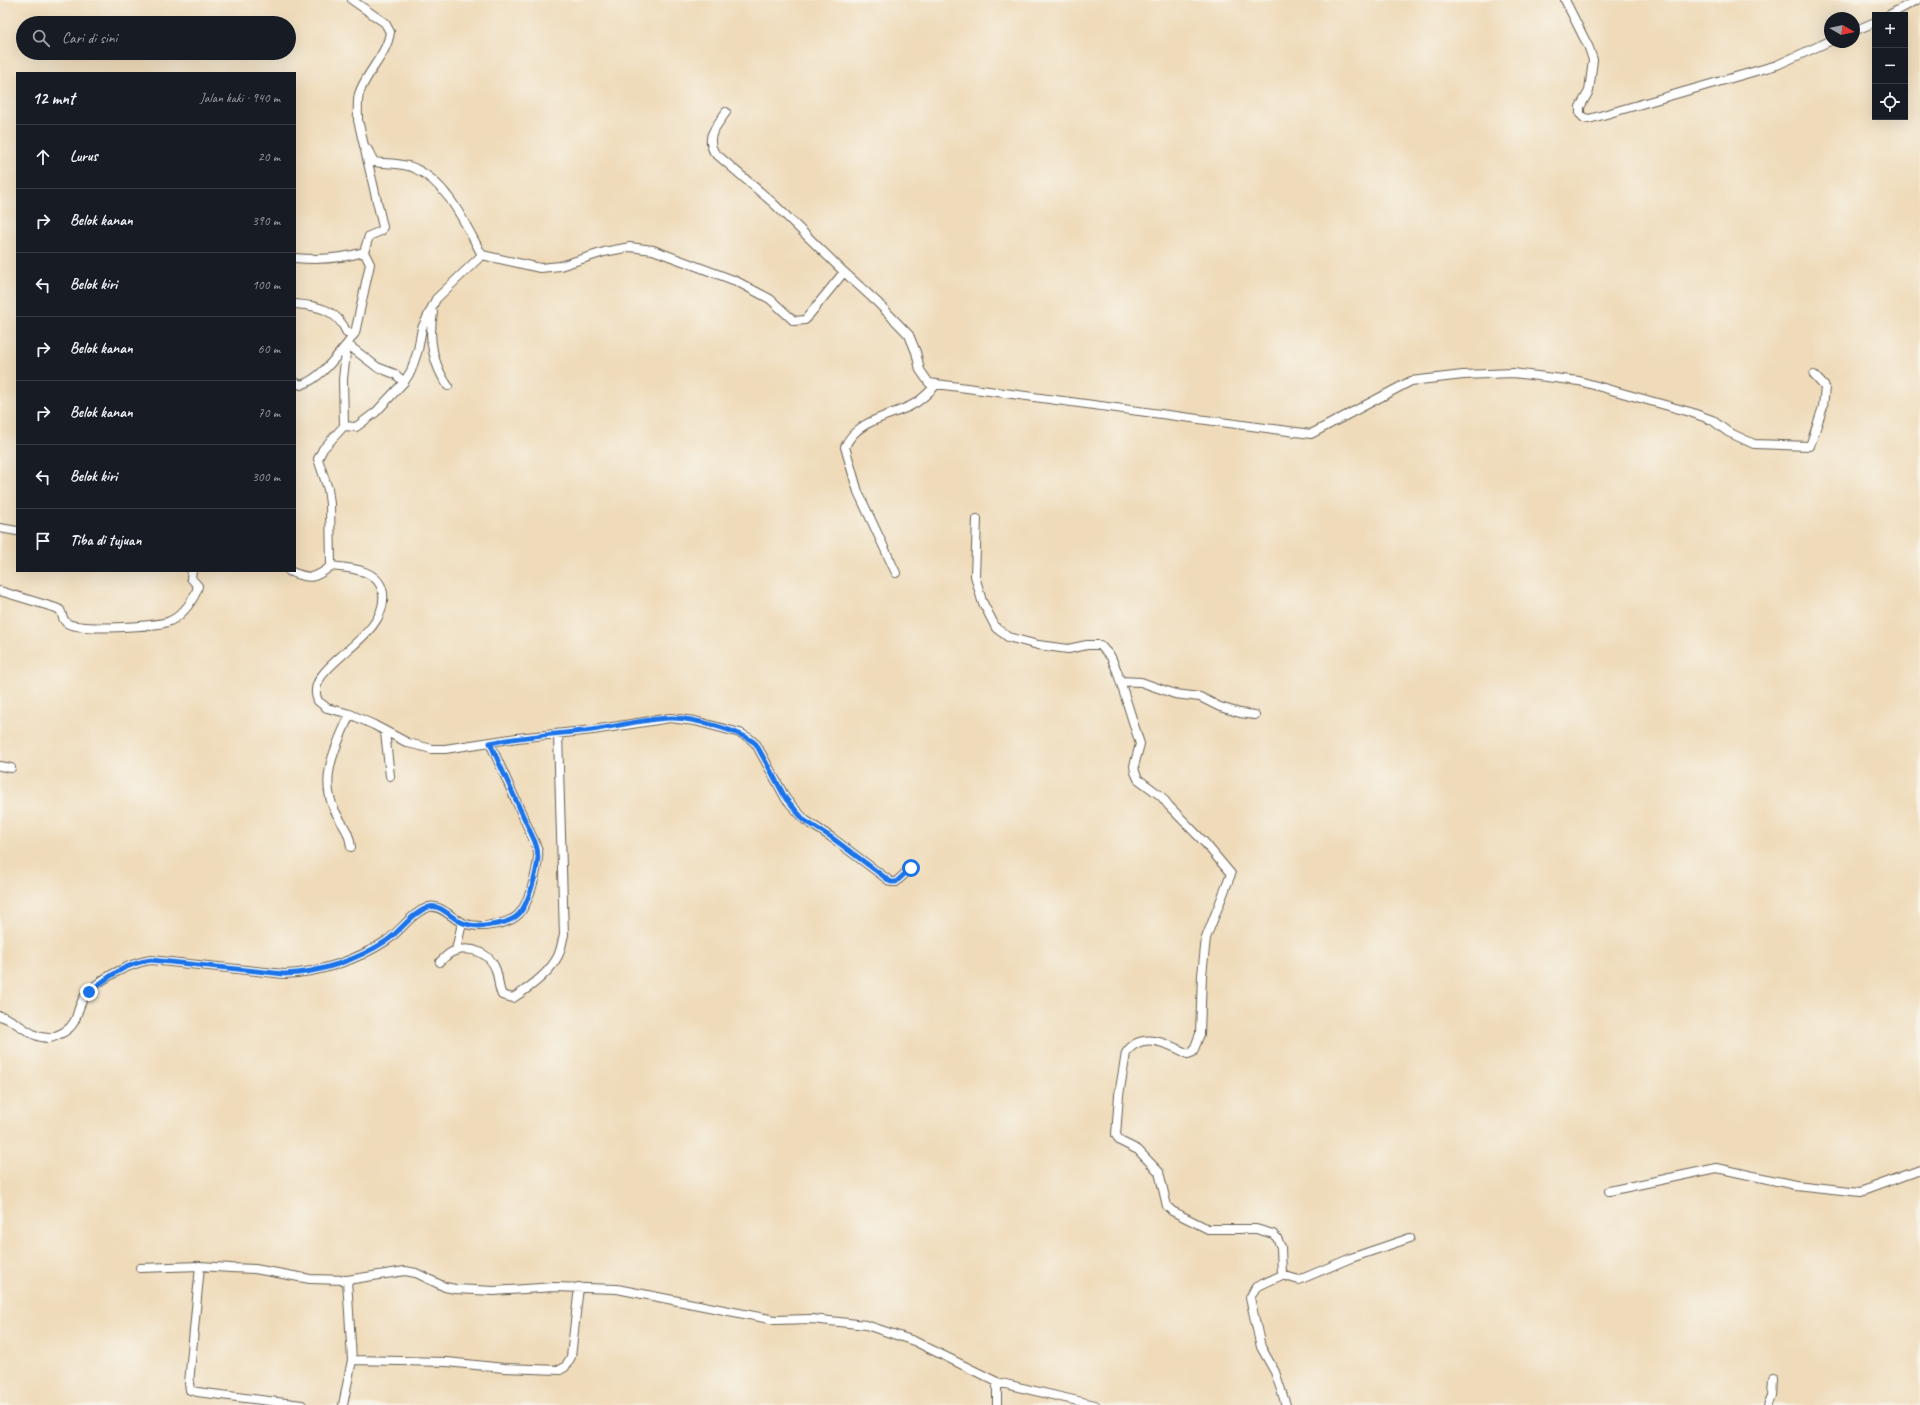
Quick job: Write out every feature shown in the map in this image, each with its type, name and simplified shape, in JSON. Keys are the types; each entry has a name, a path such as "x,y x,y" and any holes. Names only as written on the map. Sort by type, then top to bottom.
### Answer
{"street":[{"path":"296,382 301,385 310,382 332,362 355,333 370,264 364,252 369,236 381,231 383,224 358,120 359,95 385,48 390,32 385,23 352,0"},
{"path":"1565,0 1589,48 1593,60 1589,91 1580,106 1580,114 1584,118 1589,119 1777,65 1824,44"},
{"path":"1895,12 1917,0"},
{"path":"1860,28 1872,23"},
{"path":"726,112 710,136 710,144 714,152 772,202 878,303 909,335 916,352 920,370 929,383 936,385 1311,434 1411,381 1463,375 1513,373 1579,381 1690,412 1712,420 1728,432 1754,444 1810,446 1823,407 1825,388 1814,375"},
{"path":"362,140 374,162 413,168 426,175 442,189 482,255 540,268 560,266 604,252 630,247 653,250 736,281 770,299 794,321 806,320 844,272"},
{"path":"296,258 315,260 349,257 364,252"},
{"path":"344,426 356,427 376,412 404,382 411,371 418,350 422,328 436,299 482,255"},
{"path":"436,299 430,325 433,351 440,375 448,386"},
{"path":"296,304 320,307 338,319 347,333 355,333"},
{"path":"347,344 377,367 396,374 404,382"},
{"path":"331,566 330,504 328,489 318,459 323,449 344,426 343,379 347,344"},
{"path":"896,573 858,492 845,447 857,430 876,419 912,405 922,399 936,385"},
{"path":"977,519 975,576 982,601 996,628 1008,637 1038,645 1068,649 1087,644 1100,645 1111,657 1140,744 1134,766 1138,779 1157,791 1169,806 1206,843 1231,874 1206,938 1202,975 1200,1034 1197,1046 1193,1052 1188,1054 1163,1043 1149,1040 1140,1042 1128,1050 1126,1053 1119,1095 1116,1135 1120,1141 1138,1150 1159,1172 1167,1206 1172,1211 1208,1228 1256,1229 1273,1234 1277,1238 1281,1247 1282,1275"},
{"path":"0,528 16,530"},
{"path":"292,572 313,578 317,577 331,566 367,572 376,577 380,583 383,595 382,608 373,626 330,664 323,672 317,686 316,691 318,700 327,708 350,714 408,743 432,749 490,743 517,738 558,734 670,718 695,721 749,738 756,744 786,799 804,820 837,842 891,882 896,882 911,868"},
{"path":"0,591 56,608 60,610 64,620 70,625 90,628 153,624 166,622 176,618 191,600 198,586 191,578 192,572"},
{"path":"1120,681 1141,682 1175,694 1200,697 1220,707 1240,713 1255,715"},
{"path":"350,714 331,759 327,779 335,811 349,834 352,847"},
{"path":"385,732 390,776"},
{"path":"440,962 456,950 474,950 486,956 492,962 497,971 502,995 512,998 523,992 542,977 553,965 559,955 564,935 558,734"},
{"path":"0,1016 10,1020 32,1034 51,1038 60,1034 74,1024 80,1006 89,992 117,971 136,963 151,960 296,974 326,968 361,954 387,940 414,917 429,908 438,908 462,923 490,926 506,922 519,914 530,893 538,856 535,842 490,743"},
{"path":"0,766 11,768"},
{"path":"456,950 462,923"},
{"path":"1609,1191 1717,1168 1795,1184 1860,1192 1920,1170"},
{"path":"1286,1405 1275,1372 1261,1347 1250,1298 1256,1287 1282,1275 1299,1280 1351,1258 1410,1238"},
{"path":"200,1266 189,1383 190,1390 302,1405"},
{"path":"140,1268 200,1266 255,1269 310,1279 347,1280 406,1271 416,1273 445,1287 454,1289 494,1291 554,1287 617,1289 775,1320 812,1319 866,1325 914,1341 997,1382 1095,1405"},
{"path":"343,1405 352,1360 347,1280"},
{"path":"352,1360 447,1362 504,1368 560,1370 565,1367 571,1356 578,1287"},
{"path":"1769,1405 1773,1394 1774,1378"},
{"path":"997,1382 997,1405"}],"route":[{"path":"89,992 117,971 146,960 284,974 296,974 326,968 361,954 387,940 414,917 429,908 438,908 462,923 490,926 506,922 519,914 524,907 530,893 538,856 535,842 490,743 517,738 593,730 670,718 695,721 740,734 749,738 756,744 786,799 804,820 831,837 891,882 896,882 903,878 911,868"}]}
